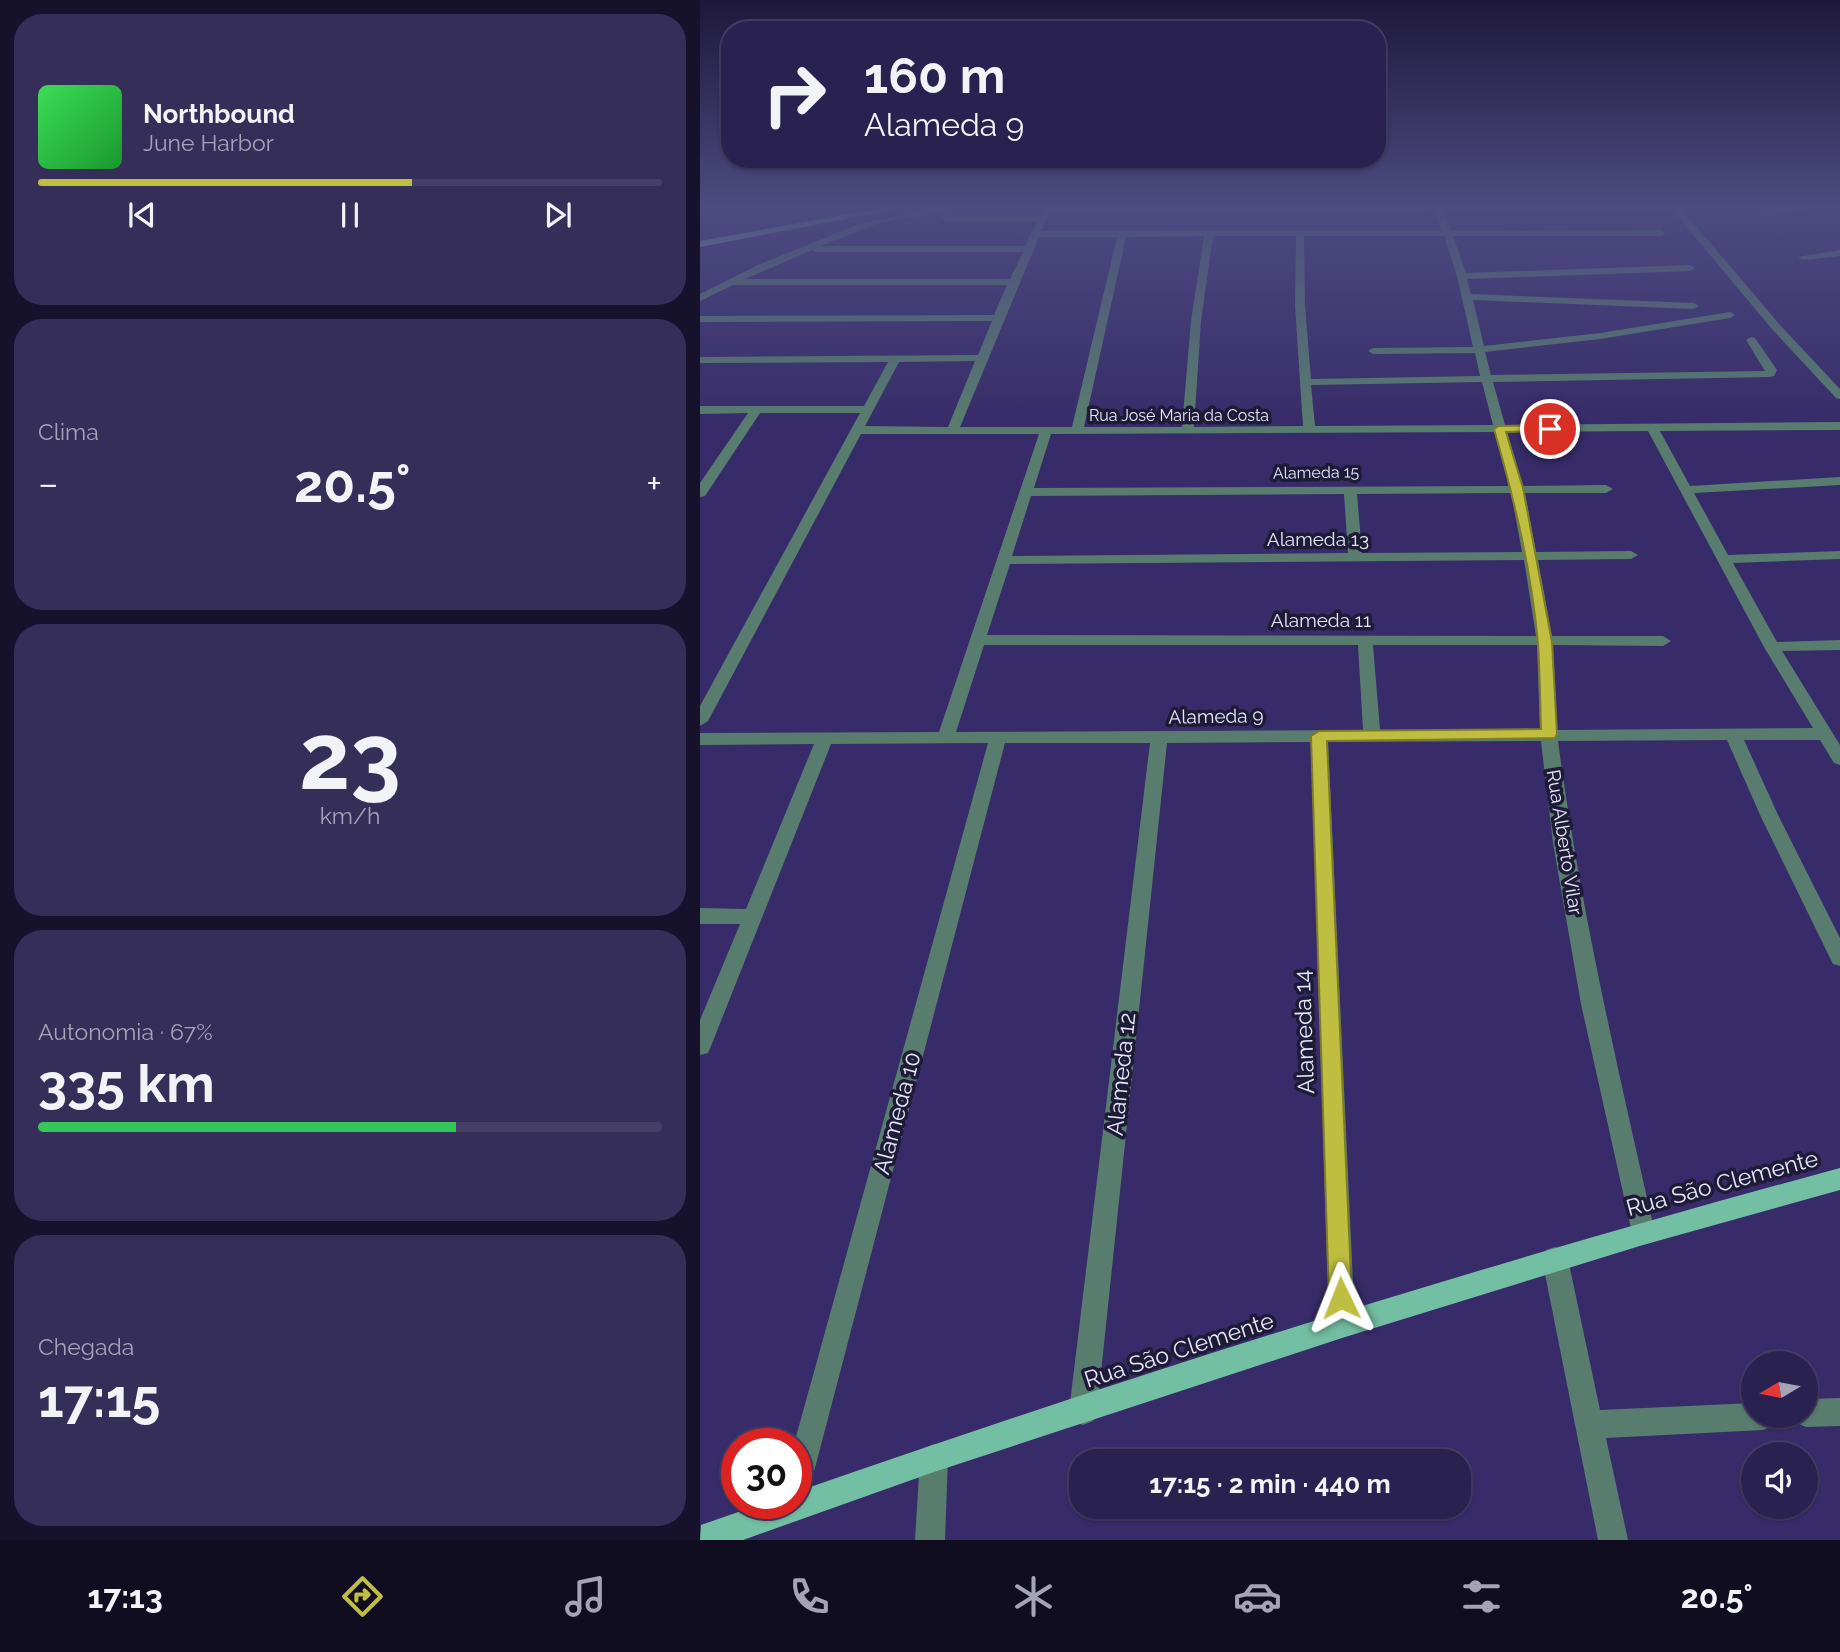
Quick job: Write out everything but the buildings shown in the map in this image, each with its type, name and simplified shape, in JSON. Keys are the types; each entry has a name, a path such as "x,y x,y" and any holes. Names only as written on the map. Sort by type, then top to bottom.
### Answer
{"main road":[{"name":"Rua São Clemente","path":"812,1494 1083,1412 1342,1325 1555,1259 1840,1179"},
{"name":"Rua São Clemente","path":"701,1540 749,1519"}],"street":[{"path":"700,298 738,278"},
{"path":"953,429 1015,278"},
{"path":"1077,430 1112,278"},
{"path":"1188,431 1196,321 1203,278"},
{"path":"1300,278 1309,430"},
{"name":"Rua Alberto Vilar","path":"1462,278 1499,429 1517,488 1530,556 1545,642 1549,734 1562,843 1591,1004 1643,1233"},
{"path":"1735,278 1840,396"},
{"path":"729,282 1013,282"},
{"path":"1466,297 1694,306"},
{"path":"1373,351 1479,350 1611,335 1730,315"},
{"path":"700,319 1000,318"},
{"path":"1307,382 1770,374 1771,370 1751,340"},
{"path":"700,360 984,358"},
{"path":"700,721 895,359"},
{"path":"700,410 870,409"},
{"path":"700,493 756,410"},
{"name":"Rua José Maria da Costa","path":"858,430 1188,431 1840,426"},
{"path":"1652,428 1772,647 1840,759"},
{"path":"946,738 1046,430"},
{"path":"1685,489 1840,481"},
{"path":"1350,489 1355,558"},
{"name":"Alameda 15","path":"1026,492 1606,489"},
{"name":"Alameda 13","path":"1004,559 1631,555"},
{"path":"1724,559 1840,555"},
{"name":"Alameda 11","path":"979,640 1663,641"},
{"path":"1365,640 1372,737"},
{"path":"1772,647 1840,645"},
{"path":"1733,734 1840,958"},
{"name":"Alameda 9","path":"700,739 1823,734"},
{"name":"Alameda 14","path":"1319,736 1342,1325"},
{"name":"Alameda 12","path":"1083,1412 1159,737"},
{"path":"700,1046 825,739"},
{"name":"Alameda 10","path":"812,1429 998,739"},
{"path":"700,916 753,916"},
{"path":"1555,1259 1614,1540"},
{"path":"1818,1413 1840,1412"},
{"path":"1590,1425 1741,1417"},
{"path":"930,1540 934,1458"}],"route":[{"path":"1341,1298 1319,736 1549,734 1545,642 1517,488 1499,429 1550,429"}]}
